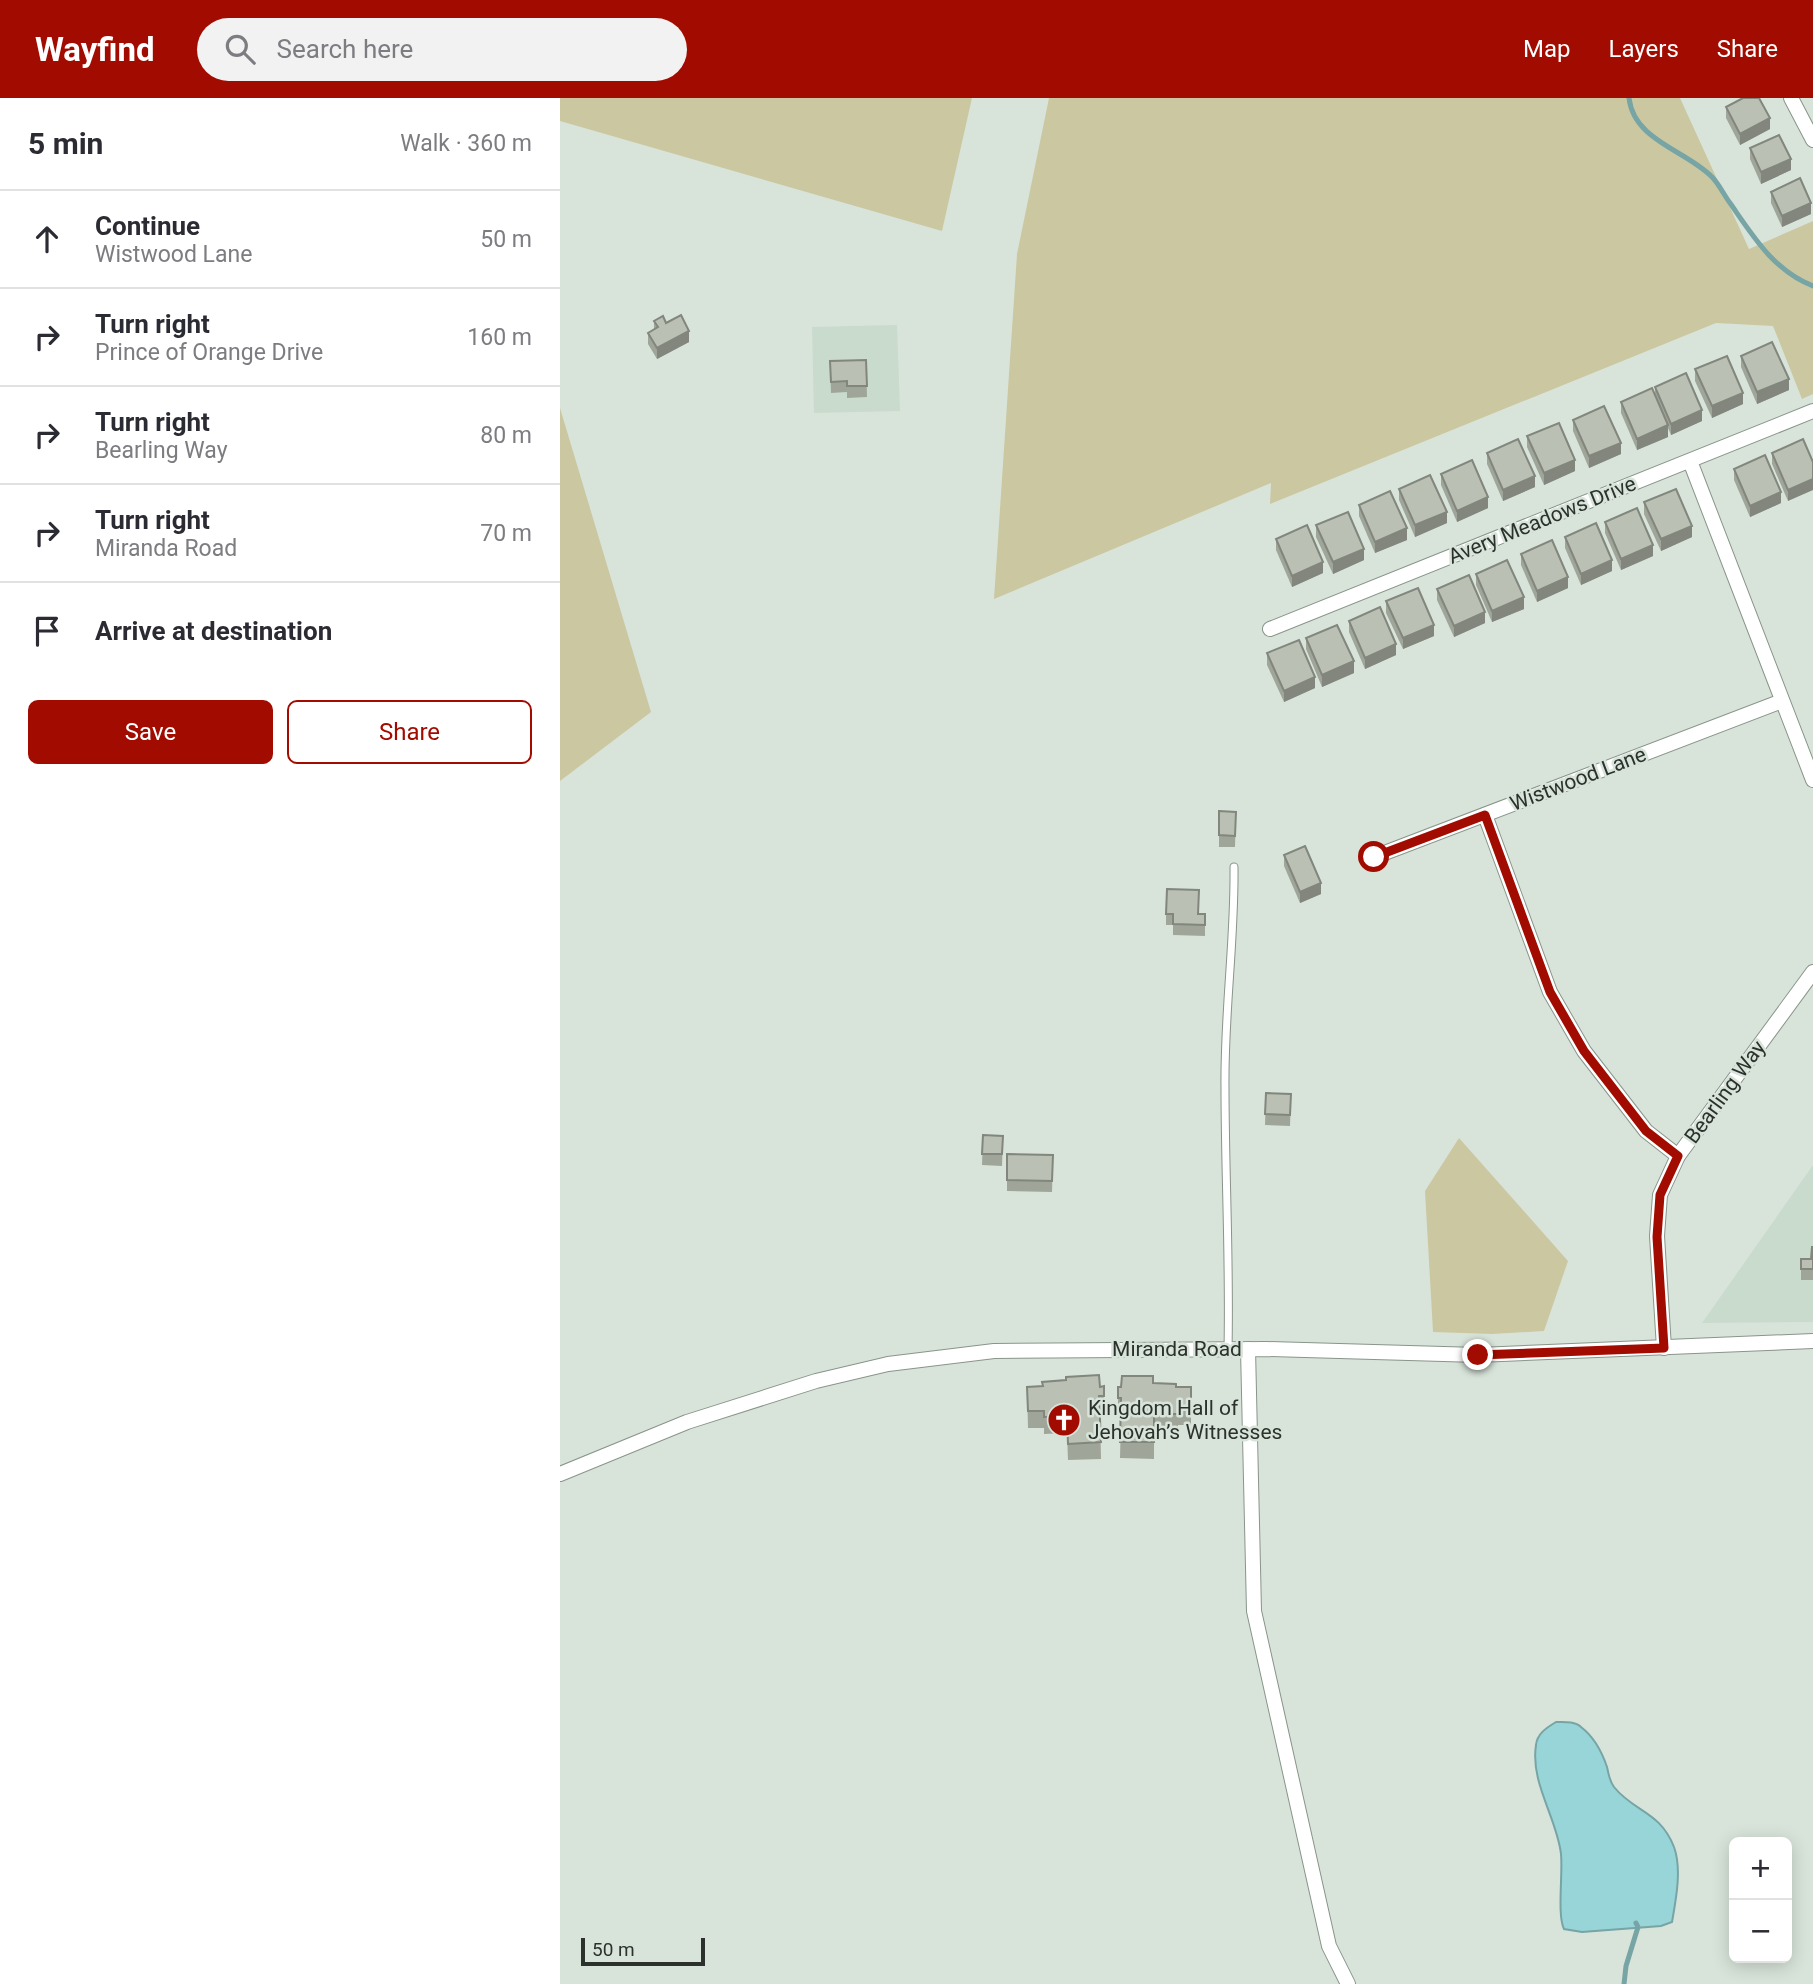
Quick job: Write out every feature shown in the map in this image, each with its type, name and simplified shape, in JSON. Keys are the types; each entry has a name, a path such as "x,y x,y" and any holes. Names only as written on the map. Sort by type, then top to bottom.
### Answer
{"street":[{"path":"1791,98 1811,130"},
{"name":"Avery Meadows Drive","path":"1270,629 1813,411"},
{"path":"1689,461 1813,780"},
{"name":"Wistwood Lane","path":"1374,857 1782,701"},
{"path":"1485,815 1550,992 1591,1061 1646,1131 1678,1156"},
{"name":"Bearling Way","path":"1664,1348 1657,1237 1660,1195 1678,1156 1813,972"},
{"name":"Miranda Road","path":"560,1474 726,1409 816,1381 888,1364 991,1351 1248,1349 1478,1355 1813,1341"},
{"path":"1248,1349 1254,1611 1329,1946 1348,1984"}],"lane":[{"path":"1228,1349 1225,1085 1228,994 1235,917 1234,867"}],"shaded area":[{"path":"560,98 972,98 942,231 560,121"},
{"path":"1049,98 1680,98 1749,249 1813,221 1813,394 1802,399 1773,326 1716,323 1270,504 1271,483 994,599 1017,254"},
{"path":"897,325 900,411 814,413 812,327"},
{"path":"560,408 651,712 560,781"},
{"path":"1459,1138 1568,1261 1544,1331 1492,1334 1433,1332 1425,1191"},
{"path":"1813,1165 1813,1322 1702,1323"}],"water":[{"path":"1556,1722 1576,1724 1586,1731 1600,1750 1614,1787 1662,1826 1668,1835 1678,1865 1672,1922 1661,1926 1582,1932 1564,1929 1561,1914 1559,1841 1540,1787 1535,1759 1540,1734"}],"building":[{"path":"1743,98 1759,98 1770,118 1740,134 1726,107"},
{"path":"1779,135 1791,159 1761,172 1750,148"},
{"path":"1800,178 1811,203 1782,216 1771,192"},
{"path":"681,315 689,331 657,348 648,333 658,327 654,321 663,316 666,323"},
{"path":"1772,342 1789,379 1757,392 1741,356"},
{"path":"1727,356 1743,393 1712,406 1695,369"},
{"path":"866,360 867,386 847,386 847,381 831,382 830,361"},
{"path":"1686,373 1702,410 1671,424 1655,387"},
{"path":"1652,388 1668,425 1637,439 1621,402"},
{"path":"1604,406 1621,443 1589,456 1573,420"},
{"path":"1559,423 1575,460 1544,473 1527,436"},
{"path":"1518,439 1535,476 1503,490 1487,453"},
{"path":"1803,439 1813,462 1813,479 1788,490 1772,453"},
{"path":"1765,455 1781,492 1750,506 1734,469"},
{"path":"1472,460 1488,497 1457,511 1441,474"},
{"path":"1430,475 1447,512 1415,525 1399,489"},
{"path":"1676,489 1692,526 1661,539 1644,502"},
{"path":"1390,491 1407,528 1375,542 1359,505"},
{"path":"1637,508 1653,545 1621,559 1605,522"},
{"path":"1348,512 1364,549 1333,562 1316,525"},
{"path":"1596,523 1612,560 1581,574 1565,537"},
{"path":"1307,525 1323,562 1292,576 1276,539"},
{"path":"1552,540 1568,577 1537,591 1521,554"},
{"path":"1507,560 1524,597 1492,611 1476,574"},
{"path":"1469,575 1485,612 1454,626 1437,589"},
{"path":"1418,588 1434,625 1403,638 1386,601"},
{"path":"1380,607 1396,644 1365,658 1349,621"},
{"path":"1337,625 1354,661 1322,675 1306,638"},
{"path":"1299,640 1315,677 1284,691 1267,653"},
{"path":"1219,811 1236,812 1235,836 1219,835"},
{"path":"1305,846 1321,883 1300,892 1284,855"},
{"path":"1167,889 1199,890 1198,914 1205,914 1205,925 1173,924 1173,914 1166,914"},
{"path":"1266,1093 1291,1094 1290,1115 1265,1114"},
{"path":"983,1135 1003,1136 1002,1154 982,1154"},
{"path":"1007,1154 1053,1155 1052,1181 1007,1180"},
{"path":"1812,1247 1813,1269 1801,1269 1801,1259 1811,1259"},
{"name":"Kingdom Hall of Jehovah’s Witnesses","path":"1099,1375 1100,1387 1104,1386 1104,1396 1099,1396 1101,1442 1068,1444 1067,1416 1044,1417 1044,1411 1028,1411 1027,1387 1043,1386 1042,1382 1066,1380 1066,1377"},
{"name":"Kingdom Hall of Jehovah’s Witnesses","path":"1122,1376 1153,1376 1153,1383 1191,1387 1191,1409 1178,1409 1178,1414 1154,1414 1154,1442 1120,1442 1121,1398 1118,1398 1118,1387 1121,1387"}],"waterway":[{"path":"1629,98 1640,125 1712,177 1765,251 1787,271 1813,286"},
{"path":"1624,1984 1626,1966 1638,1927 1636,1923"}],"place":[{"name":"Kingdom Hall of Jehovah’s Witnesses","path":"1064,1420"}],"route":[{"path":"1374,857 1485,815 1550,992 1584,1051 1646,1131 1678,1156 1660,1195 1657,1237 1664,1348 1478,1355"}]}
